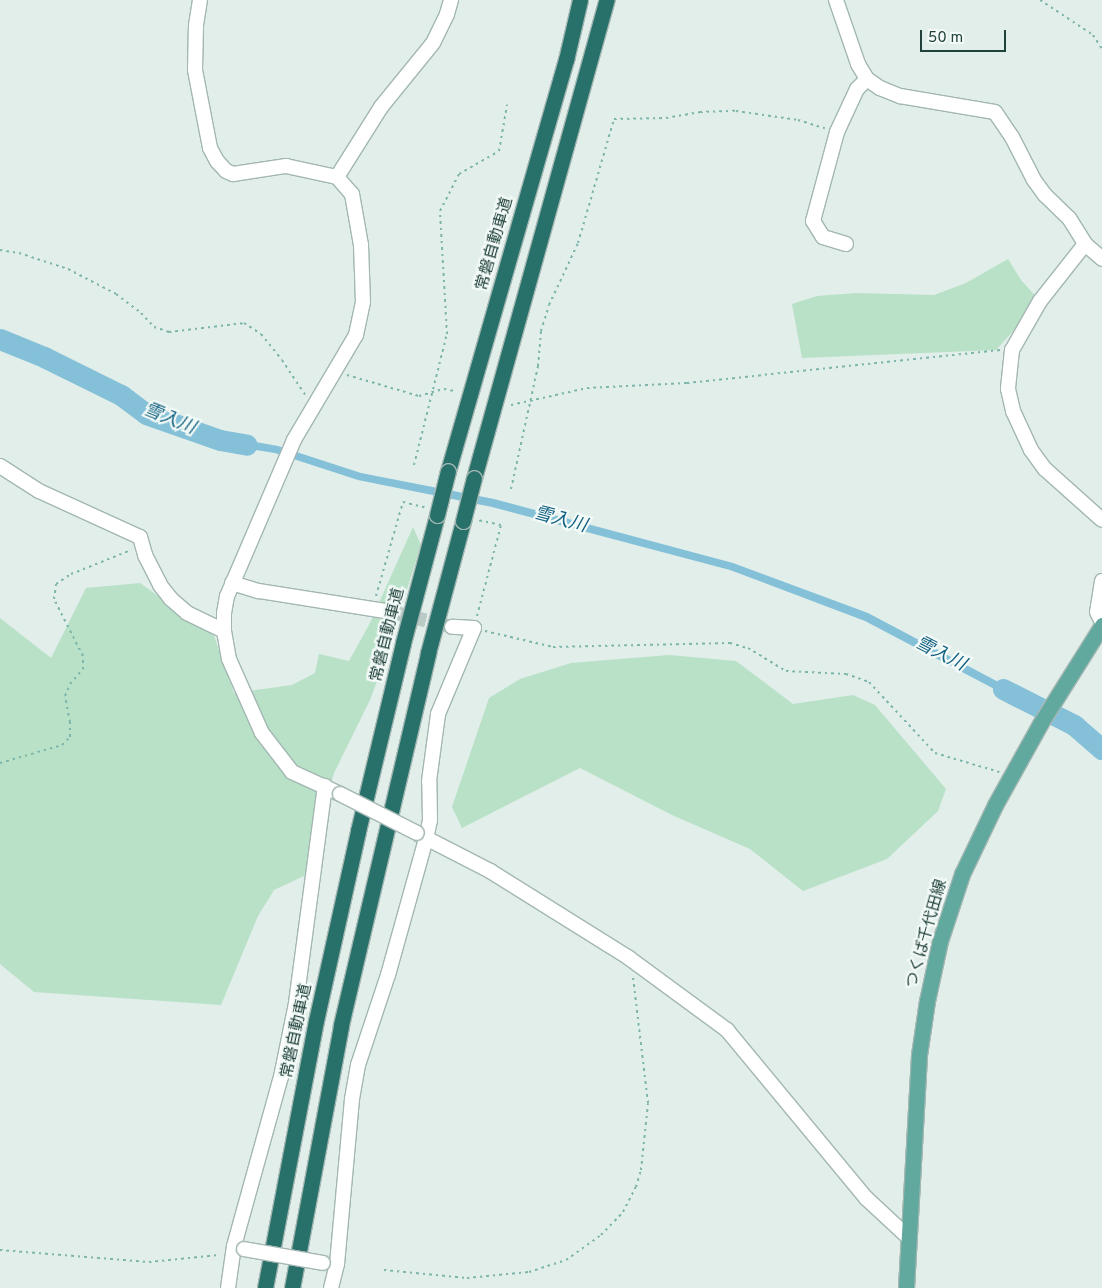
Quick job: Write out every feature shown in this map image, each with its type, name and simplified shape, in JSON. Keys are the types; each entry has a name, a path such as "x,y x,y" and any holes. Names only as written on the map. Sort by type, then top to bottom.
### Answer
{"highway":[{"name":"常磐自動車道","path":"265,1288 330,955 403,643 448,471 566,60 580,0"},
{"path":"292,1288 341,1026 428,653 474,478 607,0"}],"main road":[{"name":"つくば千代田線","path":"906,1288 919,1055 927,1002 940,942 962,874 1011,775 1102,624"}],"street":[{"path":"200,0 196,25 195,70 210,148 217,161 226,171 233,174 286,166 337,176 352,194 361,245 363,302 356,335 333,371 294,440 226,596 224,631 229,659 262,733 292,772 325,786 490,871 630,958 727,1030 866,1198 909,1238"},
{"path":"337,176 381,107 433,44 447,14 451,0"},
{"path":"836,0 858,64 867,79 880,88 900,96 995,112 1012,137 1034,180 1045,195 1069,218 1085,244 1102,259"},
{"path":"846,244 823,237 813,221 837,132 857,89 867,79"},
{"path":"1085,244 1040,301 1012,350 1008,389 1013,411 1028,444 1045,469 1102,520"},
{"path":"0,466 39,491 140,537 160,584 171,599 187,613 224,631"},
{"path":"1102,581 1097,612 1102,624"},
{"path":"232,583 259,591 392,612"},
{"path":"331,1288 330,1264 358,1065 388,975 422,836 430,820 429,781 438,714 474,628 452,627"},
{"path":"228,1288 282,1077 296,1003 325,786"},
{"path":"237,1249 330,1264"}],"path":[{"path":"1040,0 1093,35 1102,49"},
{"path":"414,465 434,393 447,334 440,211 459,174 499,151 507,105"},
{"path":"511,489 538,366 541,331 549,305 578,243 614,119 666,118 700,112 736,111 798,120 837,132"},
{"path":"0,250 19,253 68,269 116,294 141,313 154,328 169,332 244,323 261,334 282,360 312,407"},
{"path":"511,405 530,402 544,396 587,388 687,383 1012,350"},
{"path":"333,371 419,396 444,389 455,391"},
{"path":"0,763 62,746 70,737 70,722 65,696 70,684 83,669 82,656 54,599 56,584 71,574 143,546"},
{"path":"474,628 553,647 730,643 748,648 786,671 846,674 869,682 935,753 1011,775"},
{"path":"384,1270 468,1278 529,1272 566,1260 601,1235 623,1212 636,1187 642,1170 648,1103 636,992 630,958"},
{"path":"0,1250 149,1262 237,1249"}],"green space":[{"path":"1008,259 1021,280 1040,301 996,350 802,358 792,304 817,296 856,293 934,295 966,283"},
{"path":"413,527 421,545 370,700 334,773 306,875 274,890 258,916 221,1005 34,992 0,964 0,618 51,658 86,588 140,583 214,636 234,693 292,685 315,673 319,654 349,661 369,625"},
{"path":"669,655 736,661 793,704 853,695 875,705 946,789 938,811 887,859 803,891 750,849 672,815 580,768 462,828 452,807 489,698 520,679 571,663"}],"water":[{"path":"222,436 278,446 361,473 494,499 733,563 868,613 1004,685 1029,696 1026,704 865,621 730,570 492,507 358,480 275,453 219,444"}],"waterway":[{"name":"雪入川","path":"0,339 44,357 121,395 146,414 220,440 247,445"},
{"name":"雪入川","path":"1003,689 1074,725 1102,749"}],"tunnel":[{"path":"392,612 452,627"}]}
